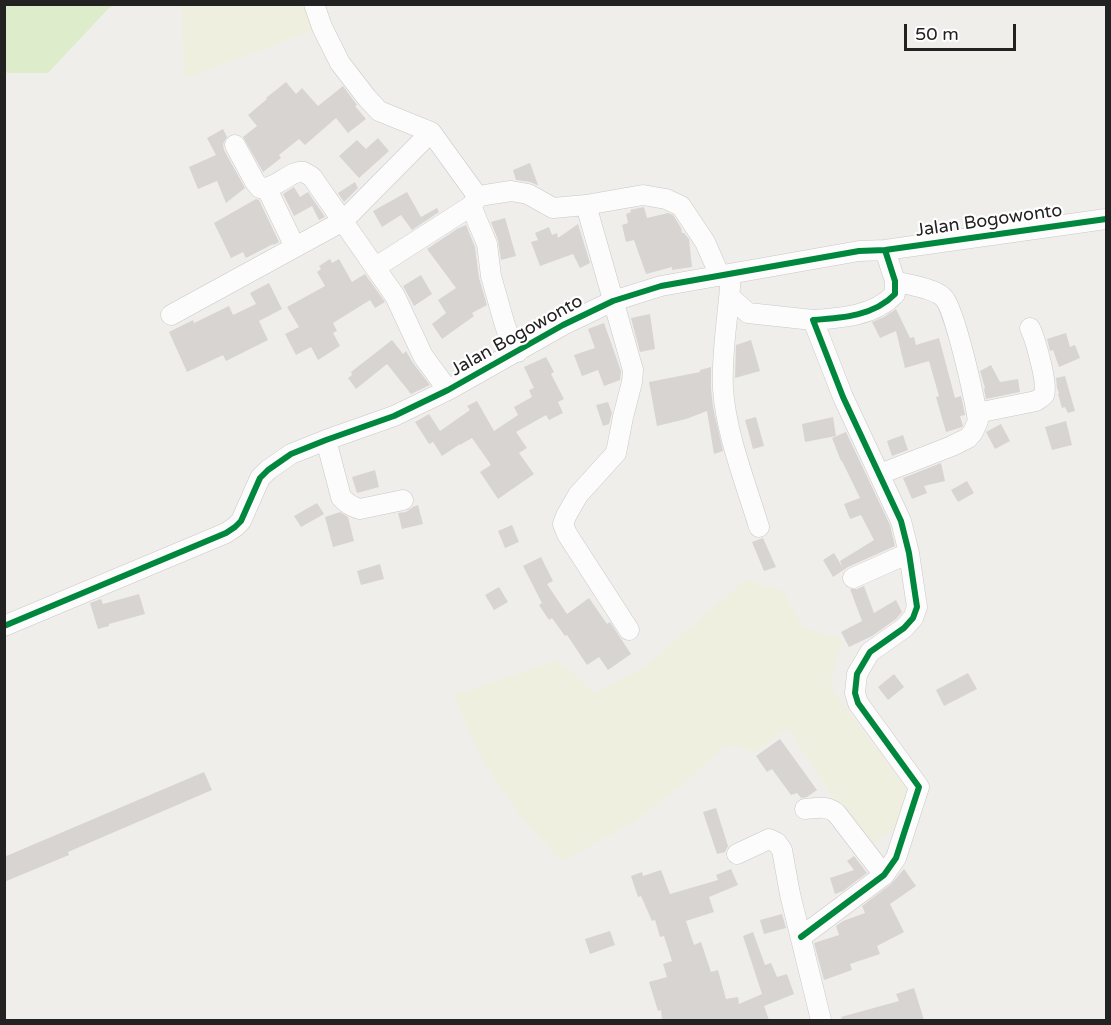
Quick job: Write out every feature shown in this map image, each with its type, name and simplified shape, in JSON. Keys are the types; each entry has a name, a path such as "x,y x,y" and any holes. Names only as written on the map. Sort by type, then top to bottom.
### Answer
{"street":[{"path":"314,4 322,27 340,63 367,98 379,111 431,132 474,202 489,252 491,276 504,322 509,337 518,352"},
{"path":"171,315 343,221 431,132"},
{"path":"235,145 260,188 267,189 301,172 312,177 395,296 423,356 448,390"},
{"path":"267,189 295,248"},
{"path":"376,267 485,195 511,191 528,194 553,208 643,195 666,198 681,206 725,275 730,297 724,352 723,390 729,428 759,527"},
{"path":"586,205 633,370 616,453 578,495 564,524 567,534 629,630"},
{"name":"Jalan Bogowonto","path":"4,626 226,532 241,521 260,478 291,454 394,416 448,390 563,325 613,301 661,285 859,251 885,250 1107,219"},
{"path":"730,297 748,313 813,320 847,317 879,307 895,294 895,281 885,250"},
{"path":"880,474 968,438 978,421 954,321 944,298 936,293 895,281"},
{"path":"801,937 884,875 897,858 919,787 858,703 855,693 857,674 870,652 904,628 913,618 917,607 909,553 901,521 843,397 813,320"},
{"path":"977,413 1036,401 1044,396 1046,390 1036,342 1030,328"},
{"path":"326,440 341,497 345,502 360,509 403,500"},
{"path":"854,578 909,553"},
{"path":"805,809 822,807 832,809 884,875"},
{"path":"738,854 769,839 777,843 782,850 790,894 821,1020"}],"green space":[{"path":"4,5 114,5 48,73 8,73 4,71"},
{"path":"181,5 314,5 322,27 184,79"},
{"path":"745,580 783,591 803,628 842,638 830,687 906,788 897,827 869,846 788,728 756,752 727,745 634,822 562,861 521,817 480,757 454,695 557,660 595,693 645,667"}],"building":[{"path":"286,82 296,94 302,88 318,106 343,86 366,119 348,133 336,118 305,145 299,139 279,155 281,158 263,172 243,137 257,126 248,115"},
{"path":"223,129 227,137 223,144 224,150 245,188 226,203 217,181 198,189 189,167 216,155 207,138"},
{"path":"378,138 389,151 359,178 339,156 357,140 366,149"},
{"path":"530,163 538,185 516,180 513,170"},
{"path":"355,182 358,188 344,202 338,193"},
{"path":"294,187 300,197 308,192 325,217 319,220 312,206 294,216 283,194"},
{"path":"407,192 421,217 437,208 439,212 412,230 401,215 382,227 373,211"},
{"path":"256,199 259,200 279,242 246,258 243,252 231,258 214,223"},
{"path":"644,207 647,218 668,213 673,215 682,233 689,239 692,267 672,270 672,267 646,274 634,240 626,242 622,225 628,223 626,214 631,212 630,210"},
{"path":"505,218 516,256 501,260 498,240 491,222"},
{"path":"578,224 590,263 580,268 573,254 540,266 531,242 538,240 535,233 549,227 552,235 557,233 558,238"},
{"path":"466,225 475,247 479,278 487,305 472,313 474,316 442,339 432,324 446,313 438,300 456,288 427,249"},
{"path":"330,259 332,263 339,259 352,282 365,274 385,302 375,308 370,300 333,323 337,331 333,333 340,346 318,360 311,347 296,355 285,334 299,327 287,307 325,286 317,272 321,269 319,266"},
{"path":"421,275 432,294 414,306 403,286"},
{"path":"269,283 282,309 259,321 268,340 226,361 223,355 187,372 169,332 229,306 233,315 256,304 250,293"},
{"path":"896,309 910,338 914,337 916,345 939,338 955,398 961,396 965,415 960,416 962,427 946,432 929,361 905,368 896,331 880,338 872,322"},
{"path":"650,314 655,349 640,352 631,318"},
{"path":"604,323 621,371 620,380 604,386 598,370 582,376 574,355 595,348 588,329"},
{"path":"1066,333 1070,347 1075,345 1080,358 1059,367 1053,350 1050,351 1047,339"},
{"path":"392,340 403,354 406,351 430,385 411,394 387,364 356,389 348,378 352,375 351,372"},
{"path":"751,340 760,371 735,378 736,345"},
{"path":"546,357 554,372 551,374 564,399 558,402 563,413 549,420 546,415 516,432 527,448 519,453 534,474 498,499 480,472 491,465 472,438 442,456 433,442 429,444 415,422 429,414 440,431 470,410 467,406 477,401 494,431 518,415 514,407 532,397 529,390 534,388 524,367"},
{"path":"991,365 1000,382 1018,379 1020,392 986,399 980,371"},
{"path":"711,367 713,407 723,451 714,454 707,411 657,426 649,382 700,372 700,370"},
{"path":"1065,376 1075,411 1068,413 1065,407 1062,408 1056,378"},
{"path":"608,402 612,413 609,424 603,426 596,405"},
{"path":"756,417 764,446 753,449 745,420"},
{"path":"833,417 836,436 805,442 802,424"},
{"path":"1066,421 1072,445 1052,450 1045,427"},
{"path":"1001,424 1010,441 995,449 986,432"},
{"path":"846,432 890,525 895,546 848,567 833,577 823,560 834,553 843,568 840,561 874,540 861,515 850,519 844,504 860,498 832,438"},
{"path":"903,435 908,450 892,456 887,441"},
{"path":"941,463 945,481 924,486 927,493 912,499 903,478"},
{"path":"375,470 379,487 357,493 352,477"},
{"path":"967,481 974,493 958,502 951,490"},
{"path":"317,503 324,514 301,527 294,516"},
{"path":"418,505 423,524 402,529 398,513 406,512"},
{"path":"340,512 348,517 354,541 333,547 325,517"},
{"path":"512,525 519,542 505,548 498,531"},
{"path":"763,538 776,567 764,571 752,542"},
{"path":"541,557 553,581 547,584 567,614 589,598 607,624 610,622 631,654 608,670 599,657 587,665 567,635 565,636 552,618 549,620 539,605 542,603 523,566"},
{"path":"380,564 384,579 361,585 357,571"},
{"path":"864,586 874,613 896,600 902,612 872,636 849,647 841,632 862,621 850,589"},
{"path":"499,587 508,602 494,610 485,595"},
{"path":"139,594 145,614 98,629 90,603 101,599 103,604"},
{"path":"968,673 977,689 944,706 936,690"},
{"path":"894,674 904,687 888,700 878,687"},
{"path":"780,739 817,790 807,797 801,798 797,793 791,795 772,769 767,772 756,756"},
{"path":"204,772 212,790 4,882 4,857"},
{"path":"716,808 728,846 725,852 717,854 703,812"},
{"path":"854,856 867,873 843,891 835,894 830,878 854,870 847,861"},
{"path":"731,869 738,885 709,897 714,912 686,921 694,945 701,942 711,972 718,970 726,999 738,997 739,1004 762,994 743,936 753,932 765,965 771,963 777,977 787,974 794,994 764,1006 769,1020 662,1020 661,1010 658,1011 649,982 667,977 663,964 672,961 664,936 660,937 655,920 652,921 641,896 638,897 631,876 642,872 643,876 661,870 670,894 718,880 716,875"},
{"path":"904,869 916,886 890,904 904,932 877,946 880,954 850,964 852,970 824,980 814,943 839,935 836,926 865,913 862,906 891,884"},
{"path":"782,914 786,928 764,934 760,920"},
{"path":"610,931 615,945 590,954 585,939"},
{"path":"914,988 924,1020 842,1020 841,1017 899,1001 896,994"}],"cycle path":[{"path":"4,626 226,533 241,521 260,478 291,454 394,416 448,390 563,325 613,301 661,286 859,251 885,250 1106,219"},
{"path":"801,937 884,875 896,858 919,787 858,703 855,693 857,674 870,652 904,628 913,618 917,607 909,553 901,521 843,397 813,320 846,317 867,311 887,301 895,294 895,281 885,250"}]}
